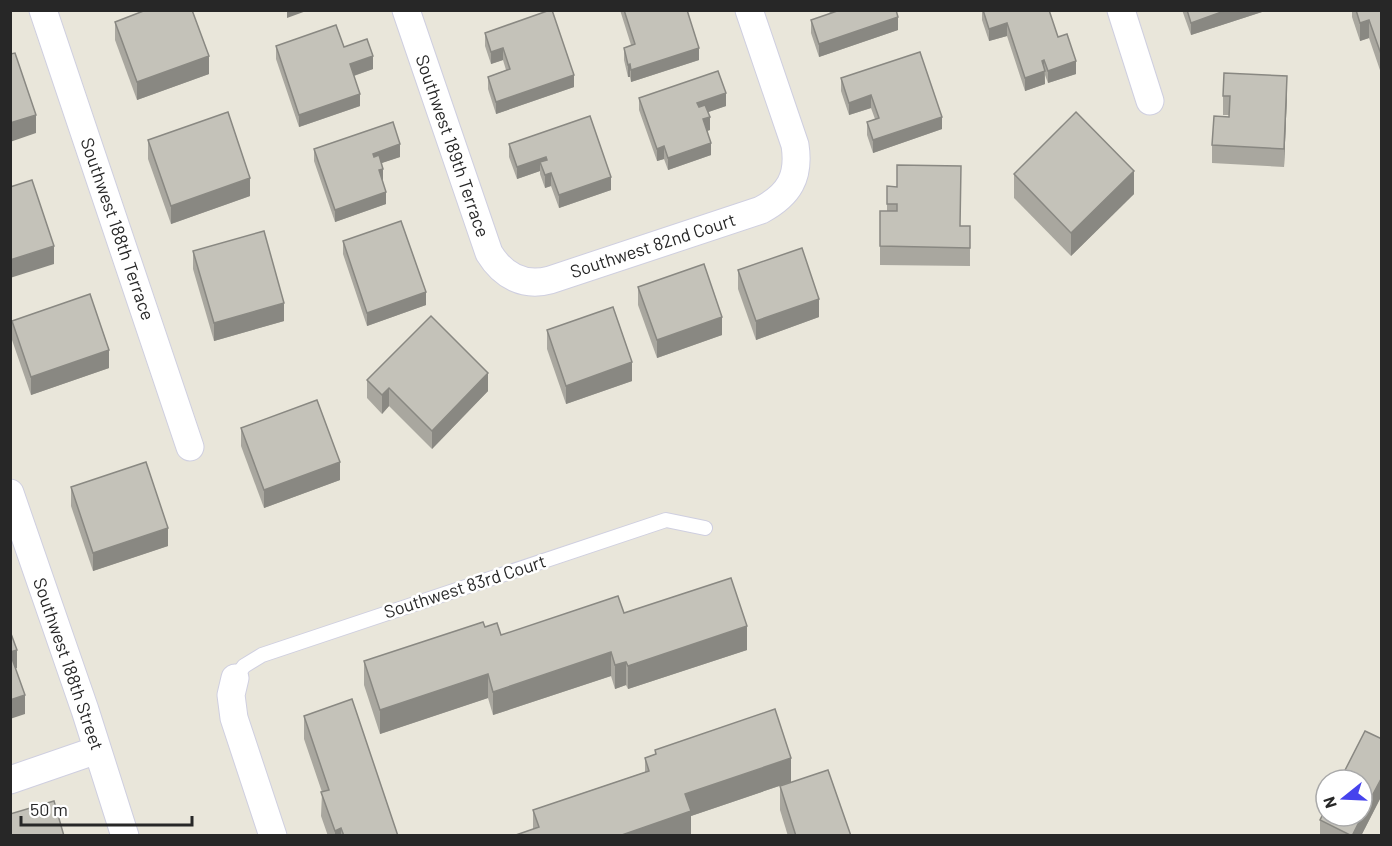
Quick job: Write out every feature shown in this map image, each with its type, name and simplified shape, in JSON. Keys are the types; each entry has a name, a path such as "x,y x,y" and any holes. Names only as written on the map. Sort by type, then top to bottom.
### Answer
{"street":[{"name":"Southwest 188th Terrace","path":"43,10 190,447"},
{"name":"Southwest 189th Terrace","path":"406,10 489,253 500,270 509,275"},
{"name":"Southwest 82nd Court","path":"509,275 530,283 550,280 761,210 780,198 789,186 796,167 795,145 749,10"},
{"path":"1121,10 1150,101"},
{"name":"Southwest 188th Street","path":"10,493 125,836"},
{"path":"235,678 231,695 234,718 273,836"},
{"path":"10,780 98,750"}],"lane":[{"name":"Southwest 83rd Court","path":"235,678 244,666 262,655 666,520 705,528"}],"building":[{"path":"146,10 192,10 209,56 137,82 115,22"},
{"path":"552,10 574,75 496,102 488,77 510,69 503,48 491,52 485,33"},
{"path":"624,10 687,10 699,48 631,70 624,48 635,44"},
{"path":"840,10 896,10 898,17 819,44 811,20"},
{"path":"983,10 1049,10 1058,37 1067,34 1076,61 1048,71 1044,60 1042,61 1045,71 1025,78 1007,23 989,29"},
{"path":"1187,10 1227,10 1191,23"},
{"path":"1356,10 1382,10 1382,57 1369,20 1360,23"},
{"path":"336,25 344,47 367,39 373,56 350,64 360,94 299,115 276,46"},
{"path":"920,52 942,117 873,140 867,122 879,118 871,95 849,103 841,78"},
{"path":"15,53 36,115 10,123 10,54"},
{"path":"718,71 726,93 697,103 699,107 705,105 710,117 703,119 711,143 668,158 664,146 657,149 639,98"},
{"path":"1224,73 1287,76 1284,149 1212,145 1214,116 1229,117 1230,96 1223,96"},
{"path":"228,112 250,178 171,206 148,140"},
{"path":"1076,112 1134,171 1071,233 1014,174"},
{"path":"590,116 611,177 559,195 551,173 545,175 540,162 547,160 546,157 517,167 509,144"},
{"path":"393,122 400,144 373,154 374,157 379,155 383,169 379,170 386,192 335,210 314,149"},
{"path":"897,165 961,166 960,226 970,226 970,248 880,246 880,211 897,211 897,204 887,204 887,186 897,187"},
{"path":"32,180 54,246 10,260 10,187"},
{"path":"401,221 426,292 367,313 343,241"},
{"path":"264,231 284,303 214,323 193,251"},
{"path":"802,248 819,299 756,321 738,270"},
{"path":"704,264 722,317 657,340 638,287"},
{"path":"90,294 109,350 31,377 12,321"},
{"path":"613,307 632,362 566,386 547,330"},
{"path":"431,316 488,373 432,431 389,388 382,395 367,380"},
{"path":"317,400 340,462 264,490 241,428"},
{"path":"146,462 168,528 93,553 71,487"},
{"path":"731,578 747,626 628,666 626,662 615,665 611,652 493,692 488,674 380,710 364,661 483,622 485,627 497,623 501,635 618,596 624,613"},
{"path":"10,631 17,650 10,652"},
{"path":"10,653 25,695 10,700"},
{"path":"352,699 398,836 344,836 341,828 335,831 321,792 329,790 304,716"},
{"path":"775,709 791,758 685,794 691,811 619,836 513,836 539,827 533,810 649,771 645,758 656,754 655,750"},
{"path":"1365,731 1382,739 1382,779 1374,792 1374,768 1346,768"},
{"path":"828,770 851,836 796,836 780,786"},
{"path":"54,801 64,836 10,836 10,814"},
{"path":"1336,828 1356,828 1352,836"}]}
